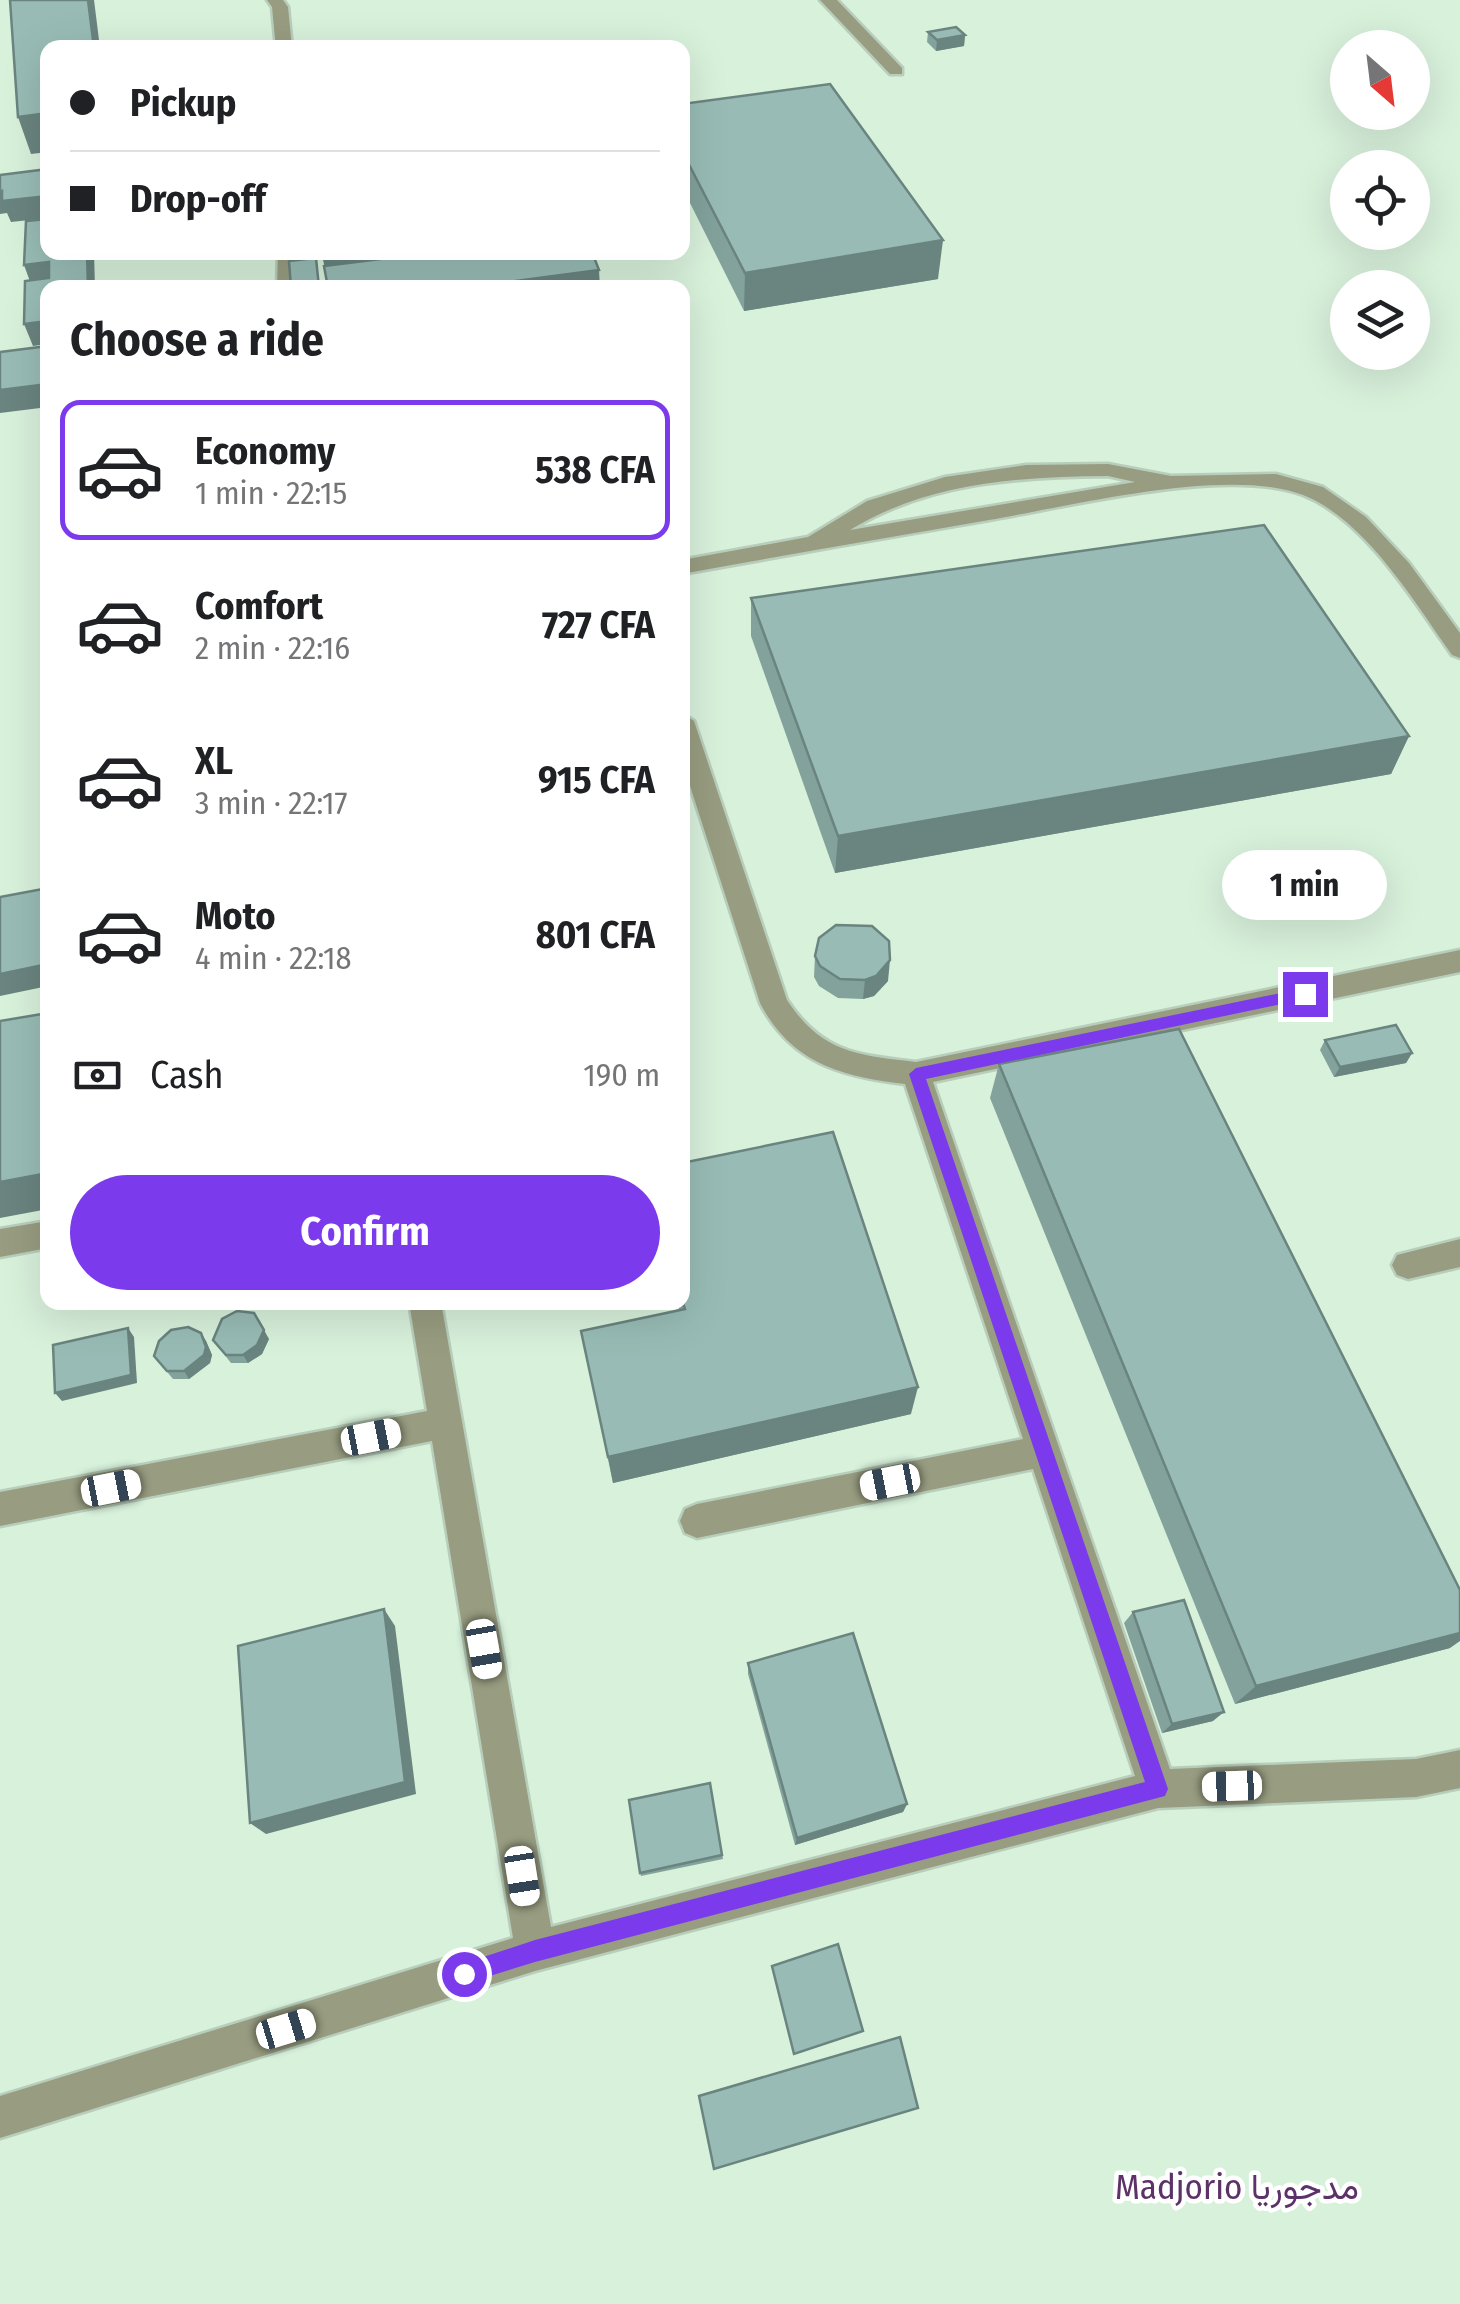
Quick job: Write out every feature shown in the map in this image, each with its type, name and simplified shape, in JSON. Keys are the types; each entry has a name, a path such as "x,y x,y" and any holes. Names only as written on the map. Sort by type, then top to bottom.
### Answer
{"lane":[{"path":"275,0 280,7 283,40"},
{"path":"828,0 896,71"},
{"path":"814,544 875,506 944,483 1026,470 1108,470 1170,482"},
{"path":"690,566 1170,482 1276,480 1315,492 1369,533 1401,568 1460,650"},
{"path":"690,746 774,1003 788,1028 814,1052 860,1067 916,1074 1460,961"},
{"path":"916,1074 1158,1789"},
{"path":"0,1244 40,1236"},
{"path":"1408,1265 1460,1253"},
{"path":"426,1310 535,1951"},
{"path":"0,1509 445,1423"},
{"path":"697,1521 1044,1451"},
{"path":"0,2117 535,1951 1158,1789 1416,1778 1460,1769"}],"building":[{"path":"10,0 88,0 93,40 40,40 40,114 18,117"},
{"path":"956,27 965,35 937,40 928,32"},
{"path":"830,84 943,240 745,273 690,166 690,103"},
{"path":"40,170 40,197 2,201 0,175"},
{"path":"40,220 40,260 87,260 88,280 40,280 40,322 24,324 25,281 49,278 49,262 24,265 26,221"},
{"path":"316,260 318,280 290,280 289,261"},
{"path":"372,260 595,260 599,270 524,280 327,280 324,266"},
{"path":"40,347 40,385 0,390 0,352"},
{"path":"1264,525 1409,736 838,836 751,598"},
{"path":"40,890 40,966 0,974 0,897"},
{"path":"836,925 872,926 889,941 890,960 876,976 865,980 840,979 820,966 815,956 819,938"},
{"path":"40,1014 40,1174 0,1182 0,1021"},
{"path":"1396,1025 1412,1053 1340,1067 1325,1040"},
{"path":"1179,1029 1460,1590 1460,1633 1256,1686 999,1064"},
{"path":"833,1132 918,1387 608,1457 581,1331 690,1310 690,1161"},
{"path":"237,1311 254,1313 264,1330 257,1345 243,1355 226,1355 213,1340 222,1319"},
{"path":"188,1327 201,1333 206,1347 204,1355 184,1371 167,1371 154,1356 159,1341 171,1330"},
{"path":"128,1328 131,1375 55,1393 53,1345"},
{"path":"1184,1600 1224,1712 1172,1724 1133,1612"},
{"path":"384,1609 405,1782 250,1823 238,1646"},
{"path":"853,1633 907,1804 797,1838 748,1663"},
{"path":"710,1783 722,1855 640,1873 629,1800"},
{"path":"838,1944 863,2031 794,2054 772,1966"},
{"path":"900,2037 918,2108 714,2169 699,2096"}],"district":[{"name":"Madjorio مدجوريا","path":"1237,2187"}],"route":[{"path":"464,1974 535,1951 1158,1789 916,1074 1305,994"}]}
